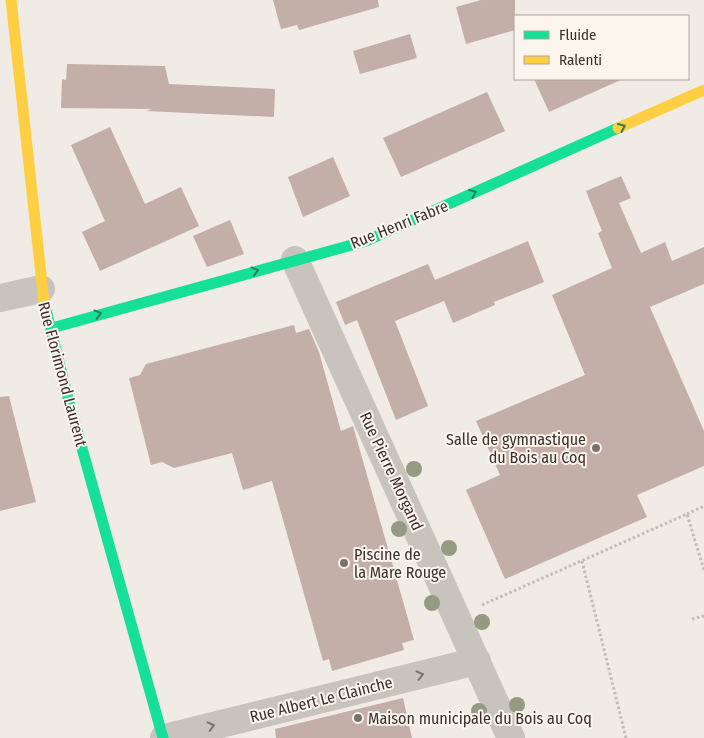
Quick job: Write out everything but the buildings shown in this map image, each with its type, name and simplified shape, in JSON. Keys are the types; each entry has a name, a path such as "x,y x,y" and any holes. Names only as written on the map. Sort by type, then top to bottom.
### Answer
{"street":[{"name":"Rue Florimond Laurent","path":"10,0 41,289 70,402 163,738"},
{"name":"Rue Henri Fabre","path":"52,328 366,241 704,90"},
{"name":"Rue Pierre Morgand","path":"295,260 511,738"},
{"path":"0,298 41,289"},
{"name":"Rue Albert Le Clainche","path":"163,738 477,661"}],"path":[{"path":"457,616 704,506"},
{"path":"687,514 704,570"},
{"path":"582,561 626,738"},
{"path":"692,619 704,616"}],"traffic: fast":[{"path":"52,328 366,241 618,128"},
{"path":"44,302 69,402 163,738"}],"traffic: slow":[{"path":"11,0 44,302"},
{"path":"618,128 704,90"}],"place":[{"name":"Salle de gymnastique du Bois au Coq","path":"596,448"},
{"name":"Piscine de la Mare Rouge","path":"344,563"},
{"name":"Maison municipale du Bois au Coq","path":"358,718"}]}
